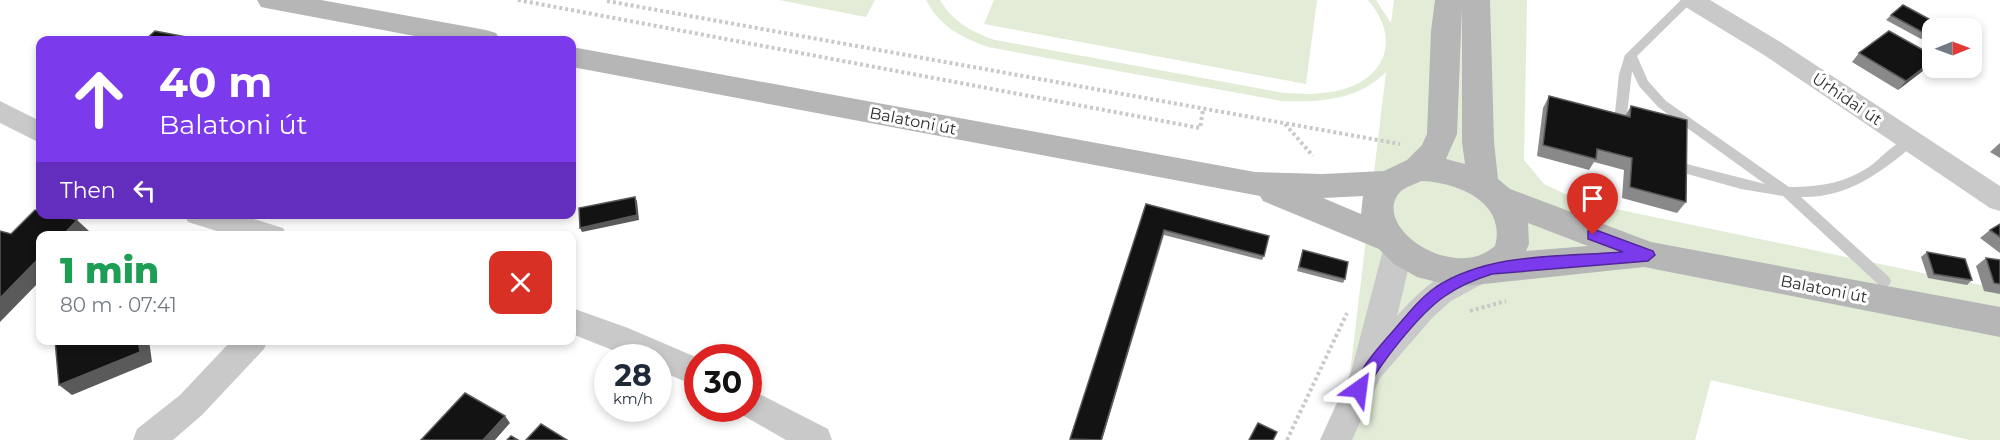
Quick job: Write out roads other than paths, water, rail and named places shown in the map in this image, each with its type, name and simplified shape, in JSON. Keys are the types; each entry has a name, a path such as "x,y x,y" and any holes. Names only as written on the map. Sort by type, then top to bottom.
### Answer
{"main road":[{"path":"271,0 464,36"},
{"path":"1407,159 1436,151 1442,134 1445,31 1449,0"},
{"path":"1476,0 1478,142 1490,191"},
{"name":"Balatoni út","path":"576,58 1255,184 1323,186 1387,183"},
{"path":"1407,159 1458,173 1490,191 1509,213 1514,229 1513,244 1506,258 1483,271 1454,274 1434,270 1393,244 1379,224 1376,209 1379,194 1387,183 1401,174 1407,159"},
{"name":"Balatoni út","path":"1255,184 1393,244"},
{"name":"Balatoni út","path":"1490,191 1648,255 2000,322"},
{"name":"Balatoni út","path":"1483,271 1648,255"}],"street":[{"name":"Úrhidai út","path":"1690,0 1773,49 2000,200"},
{"path":"0,111 36,131"},
{"path":"215,219 256,231"},
{"path":"1336,440 1367,372 1393,244"},
{"path":"1367,372 1422,308 1440,292 1483,271"},
{"path":"576,322 617,337 684,367"},
{"path":"149,440 191,405 248,345"},
{"path":"762,410 816,440"}],"lane":[{"path":"1622,148 1618,143 1625,74 1631,55 1690,0"},
{"path":"1631,55 1643,83 1662,104 1789,194 1884,281"},
{"path":"1662,163 1789,194 1826,190 1858,180 1910,141"}]}
